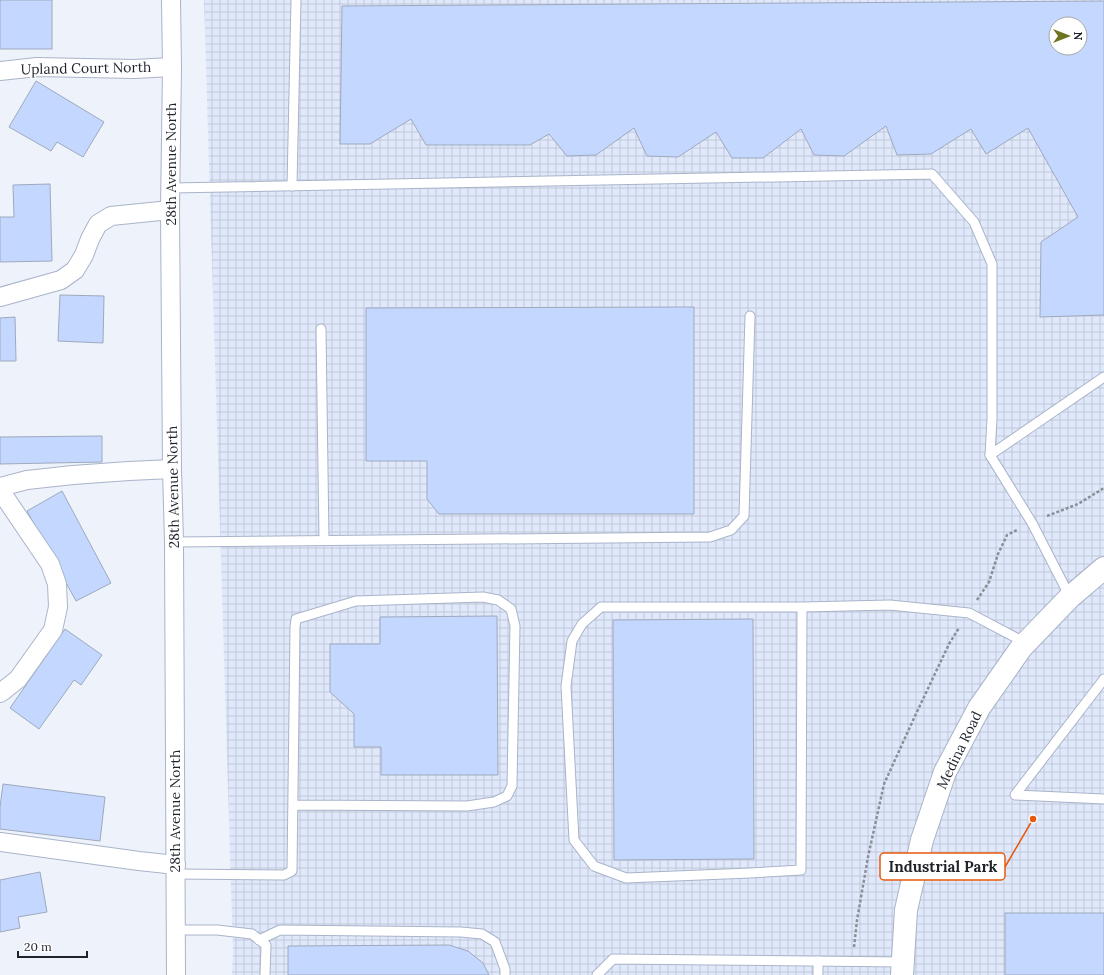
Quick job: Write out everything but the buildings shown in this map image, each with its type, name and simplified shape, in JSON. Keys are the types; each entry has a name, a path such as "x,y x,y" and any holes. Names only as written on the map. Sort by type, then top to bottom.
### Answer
{"street":[{"name":"28th Avenue North","path":"171,0 172,67 170,210 174,542 176,975"},
{"name":"Upland Court North","path":"0,70 37,67 134,69 172,67"},
{"path":"0,297 62,280 75,270 84,255 98,224 111,216 170,210"},
{"path":"0,487 27,480 50,477 172,469"},
{"path":"0,490 50,564 57,584 58,607 53,630 18,679 0,693"},
{"name":"Medina Road","path":"902,968 906,910 922,840 945,772 979,708 1021,648 1070,597 1104,568"},
{"path":"0,842 139,861 176,870"}],"lane":[{"path":"292,186 296,0"},
{"path":"171,188 932,174 974,222 992,264 992,418 990,455 1032,523 1070,597"},
{"path":"174,542 710,537 731,530 744,516 750,316"},
{"path":"321,329 324,540"},
{"path":"990,455 1104,377"},
{"path":"176,870 284,875 292,871 295,627 296,618 356,601 483,597 498,600 511,609 515,626 512,786 507,796 494,802 467,806 293,805"},
{"path":"802,607 801,870 626,878 594,866 574,840 566,686 572,641 582,624 601,607 802,607 890,605 969,613 1026,643"},
{"path":"1104,679 1015,795 1104,799"},
{"path":"176,930 217,930 252,934 266,945 265,975"},
{"path":"259,940 280,930 461,932 482,934 495,942 505,969 505,975"},
{"path":"596,975 613,959 853,961 902,968"},
{"path":"818,961 818,975"}],"path":[{"path":"853,961 857,920 868,857 884,784 949,644 989,582 998,554 1007,535 1050,514 1078,504 1104,488"}],"shaded area":[{"path":"204,0 1104,0 1104,975 232,975 233,952"}],"place":[{"name":"Industrial Park","path":"1033,819"}]}
